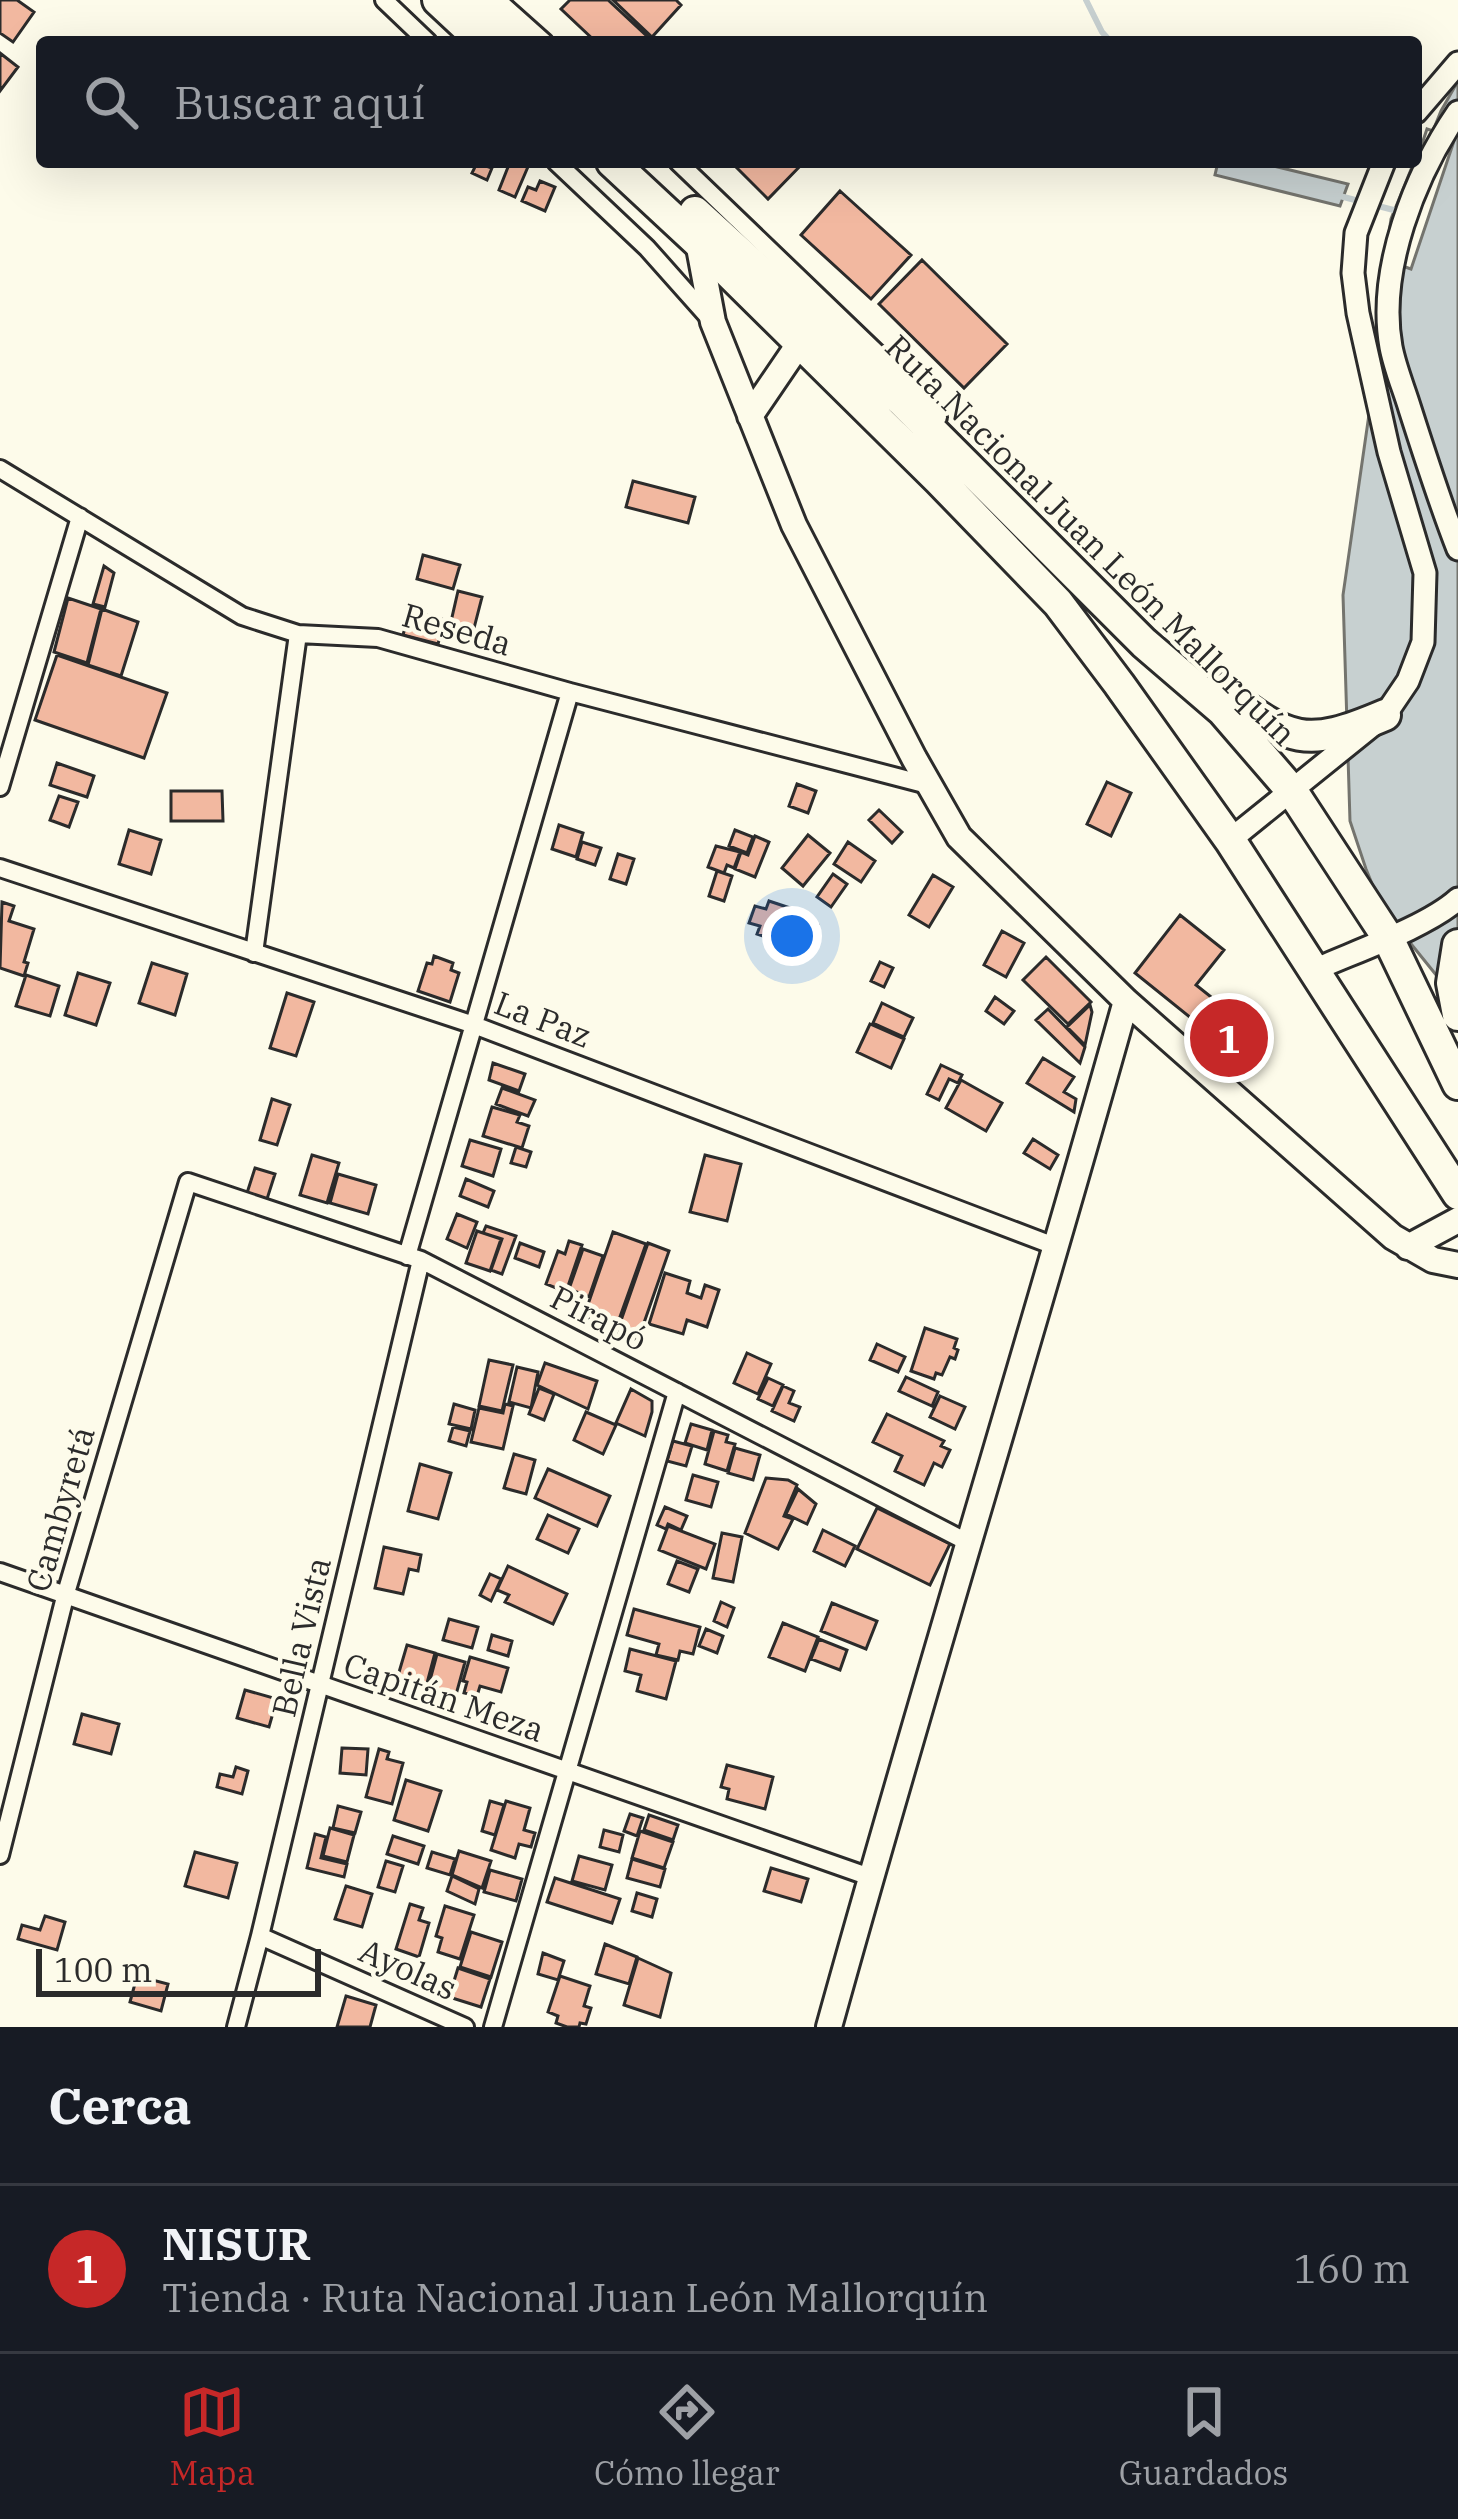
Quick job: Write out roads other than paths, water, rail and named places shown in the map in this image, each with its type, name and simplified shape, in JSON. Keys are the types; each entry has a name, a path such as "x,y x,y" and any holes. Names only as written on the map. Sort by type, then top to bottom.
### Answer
{"highway":[{"path":"438,0 477,36"},
{"path":"469,0 508,36"},
{"name":"Ruta Nacional Juan León Mallorquín","path":"618,168 805,331 902,401 1144,643 1222,710 1292,791 1388,938 1458,1084"},
{"name":"Ruta Nacional Juan León Mallorquín","path":"648,168 1058,604 1230,840 1458,1194"},
{"path":"1106,604 1173,647 1266,724 1300,736 1324,737 1385,715"},
{"path":"1458,945 1452,983 1458,1015"}],"main road":[{"path":"698,242 712,322 794,525 959,837 1126,1001 1393,1238 1433,1260 1458,1265"},
{"path":"749,416 805,331"},
{"path":"829,2027 1126,1001"},
{"path":"1408,1247 1458,1220"}],"street":[{"path":"384,0 422,36"},
{"path":"497,0 537,36"},
{"path":"1422,105 1458,63"},
{"path":"1458,112 1433,148 1396,246 1388,297 1391,348 1458,549"},
{"path":"562,168 647,248 712,322"},
{"path":"684,168 904,380 1009,508"},
{"path":"1230,840 1385,715 1408,681 1423,642 1425,573 1389,452 1353,274 1356,233 1382,168"},
{"name":"Reseda","path":"0,469 242,616 298,634 378,638 928,785"},
{"path":"0,788 80,517"},
{"path":"254,953 298,634"},
{"name":"Bella Vista","path":"236,2027 320,1686 414,1258 474,1025 570,692"},
{"name":"La Paz","path":"0,868 474,1025 1057,1247"},
{"path":"1314,970 1388,938 1458,899"},
{"name":"Pirapó","path":"188,1182 414,1258 969,1543"},
{"name":"Cambyretá","path":"0,1855 66,1593 188,1182"},
{"path":"493,2027 676,1392"},
{"name":"Capitán Meza","path":"0,1572 870,1877"},
{"name":"Ayolas","path":"260,1936 465,2027"}],"waterway":[{"path":"1086,0 1106,36"},
{"path":"1336,195 1405,213"}],"place":[{"name":"NISUR","path":"1229,1038"}]}
